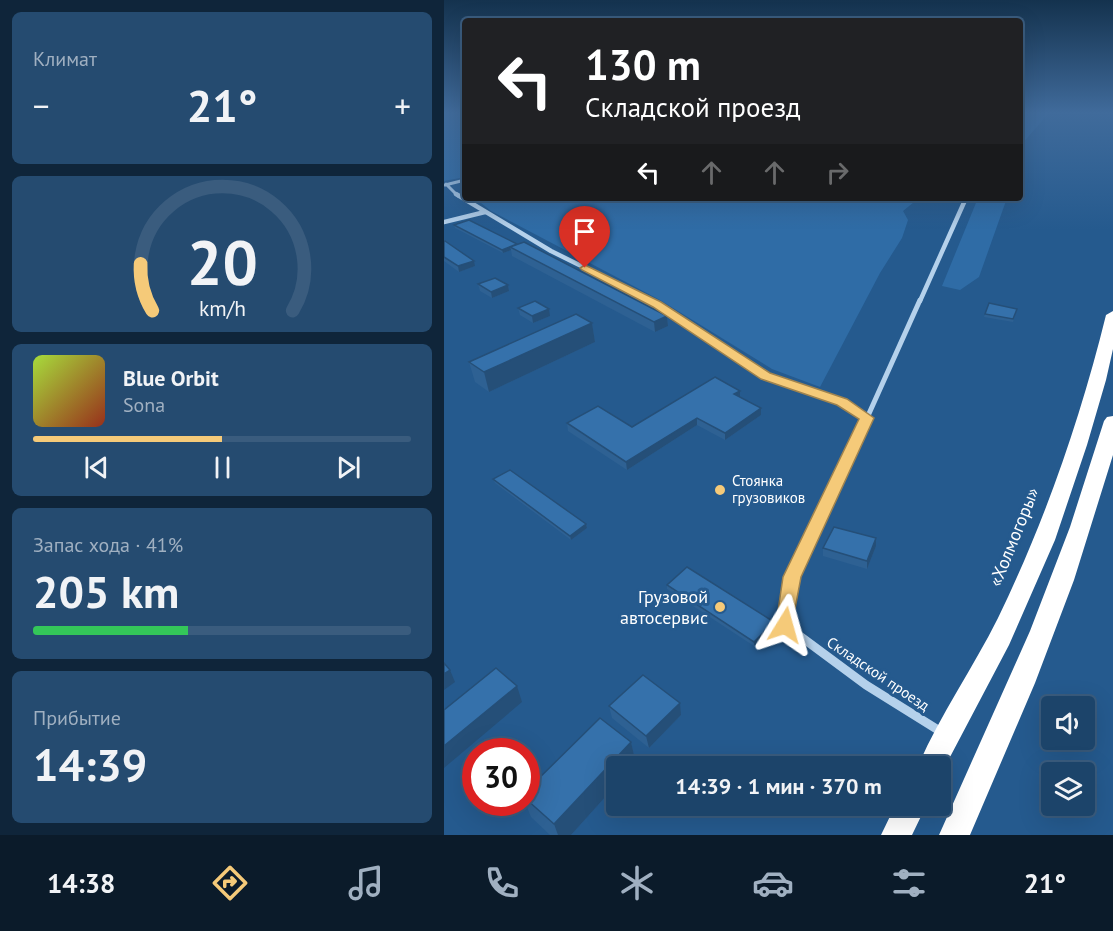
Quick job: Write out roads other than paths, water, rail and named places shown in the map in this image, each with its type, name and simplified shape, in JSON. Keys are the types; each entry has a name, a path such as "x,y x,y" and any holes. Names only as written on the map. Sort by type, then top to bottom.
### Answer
{"highway":[{"name":"«Холмогоры»","path":"938,756 987,663 1031,572 1079,443 1103,362 1113,315"},
{"path":"954,835 990,758 1065,578 1112,429"},
{"path":"896,835 906,816"}],"street":[{"path":"445,185 462,181"},
{"path":"445,185 462,198"},
{"path":"466,201 551,251 657,304 766,376 842,402 867,418 965,201"},
{"path":"444,222 485,212"},
{"name":"Складской проезд","path":"867,418 792,577 785,625 866,685 949,736"}],"place":[{"name":"Стоянка грузовиков","path":"720,490"},
{"name":"Грузовой автосервис","path":"720,607"}]}
